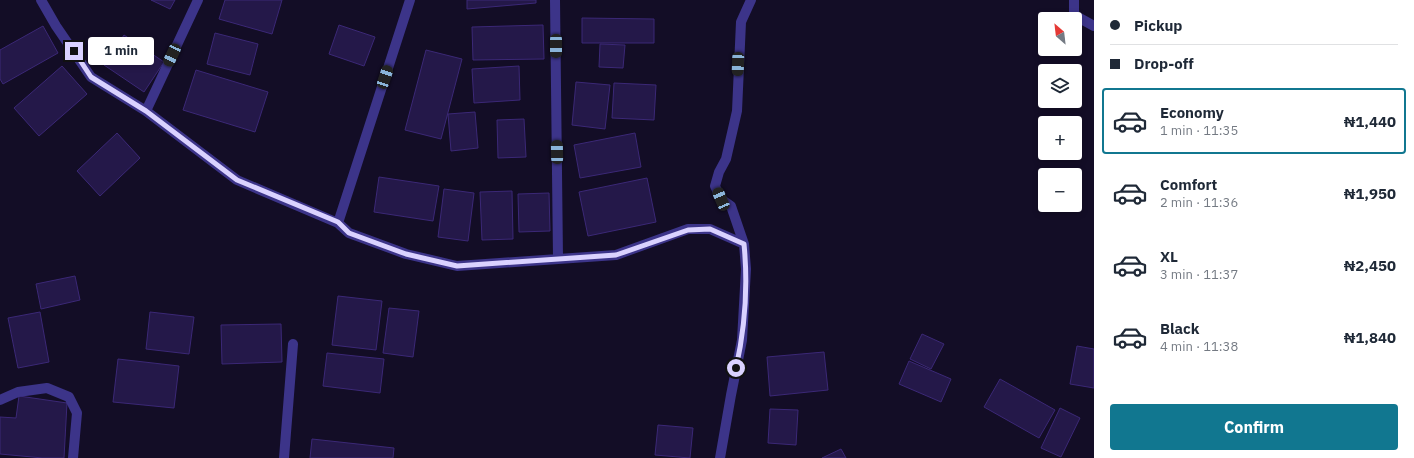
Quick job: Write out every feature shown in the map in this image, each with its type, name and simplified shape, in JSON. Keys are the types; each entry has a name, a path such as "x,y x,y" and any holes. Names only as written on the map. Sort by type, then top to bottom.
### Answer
{"street":[{"path":"40,0 91,77 146,111 237,180 338,222 349,233 406,254 457,266 616,255 688,230 710,229 744,244"},
{"path":"146,111 198,0"},
{"path":"338,222 410,0"},
{"path":"555,0 558,258"},
{"path":"720,458 742,340 746,269 744,244 736,218 731,206 721,199 715,186 719,172 726,159 737,111 741,22 751,0"},
{"path":"1074,0 1074,15 1094,26"},
{"path":"284,458 293,344"},
{"path":"0,400 18,392 47,388 68,397 77,413 73,458"}],"building":[{"path":"151,0 175,0 170,9"},
{"path":"225,0 282,0 272,34 219,19"},
{"path":"467,0 536,0 536,3 467,9"},
{"path":"582,18 654,19 654,43 582,43"},
{"path":"339,25 375,37 364,66 329,54"},
{"path":"543,25 544,59 473,60 472,27"},
{"path":"43,26 58,53 3,84 0,79 0,50"},
{"path":"215,33 258,44 250,75 207,64"},
{"path":"124,35 164,62 144,92 104,65"},
{"path":"600,44 625,45 623,68 599,67"},
{"path":"426,50 462,59 441,139 405,130"},
{"path":"62,66 87,94 39,136 14,108"},
{"path":"519,66 520,100 474,103 472,69"},
{"path":"196,70 268,92 255,132 183,110"},
{"path":"576,82 610,85 605,129 572,125"},
{"path":"614,83 656,85 654,120 612,118"},
{"path":"475,112 478,148 451,151 448,114"},
{"path":"524,119 526,157 498,158 497,120"},
{"path":"117,133 140,158 100,196 77,171"},
{"path":"635,133 641,167 580,178 574,145"},
{"path":"379,177 439,186 433,221 374,212"},
{"path":"647,178 656,222 588,236 579,192"},
{"path":"444,189 474,193 468,241 438,237"},
{"path":"512,191 513,239 482,240 480,192"},
{"path":"549,193 550,231 519,232 518,194"},
{"path":"75,276 80,300 41,309 36,284"},
{"path":"338,296 382,301 376,350 332,345"},
{"path":"389,308 419,311 413,357 383,353"},
{"path":"40,312 49,362 18,368 8,318"},
{"path":"150,312 194,317 189,354 146,349"},
{"path":"281,324 282,362 222,364 221,325"},
{"path":"922,334 944,344 931,369 910,359"},
{"path":"1077,346 1094,349 1094,388 1070,384"},
{"path":"824,352 828,390 770,396 767,357"},
{"path":"327,353 384,359 380,393 323,386"},
{"path":"118,359 179,366 174,408 113,402"},
{"path":"909,361 951,379 941,402 899,384"},
{"path":"1000,379 1055,410 1039,438 984,407"},
{"path":"19,396 67,403 64,458 43,458 0,454 0,417 16,418"},
{"path":"1060,408 1080,418 1061,457 1041,448"},
{"path":"770,409 798,410 796,445 768,443"},
{"path":"658,425 693,428 690,458 655,455"},
{"path":"312,439 394,448 393,458 310,458"},
{"path":"841,449 846,458 822,458"}],"route":[{"path":"74,51 91,77 146,111 237,180 338,222 349,233 406,254 457,266 616,255 688,230 710,229 744,244 746,269 742,340 736,368"}]}
